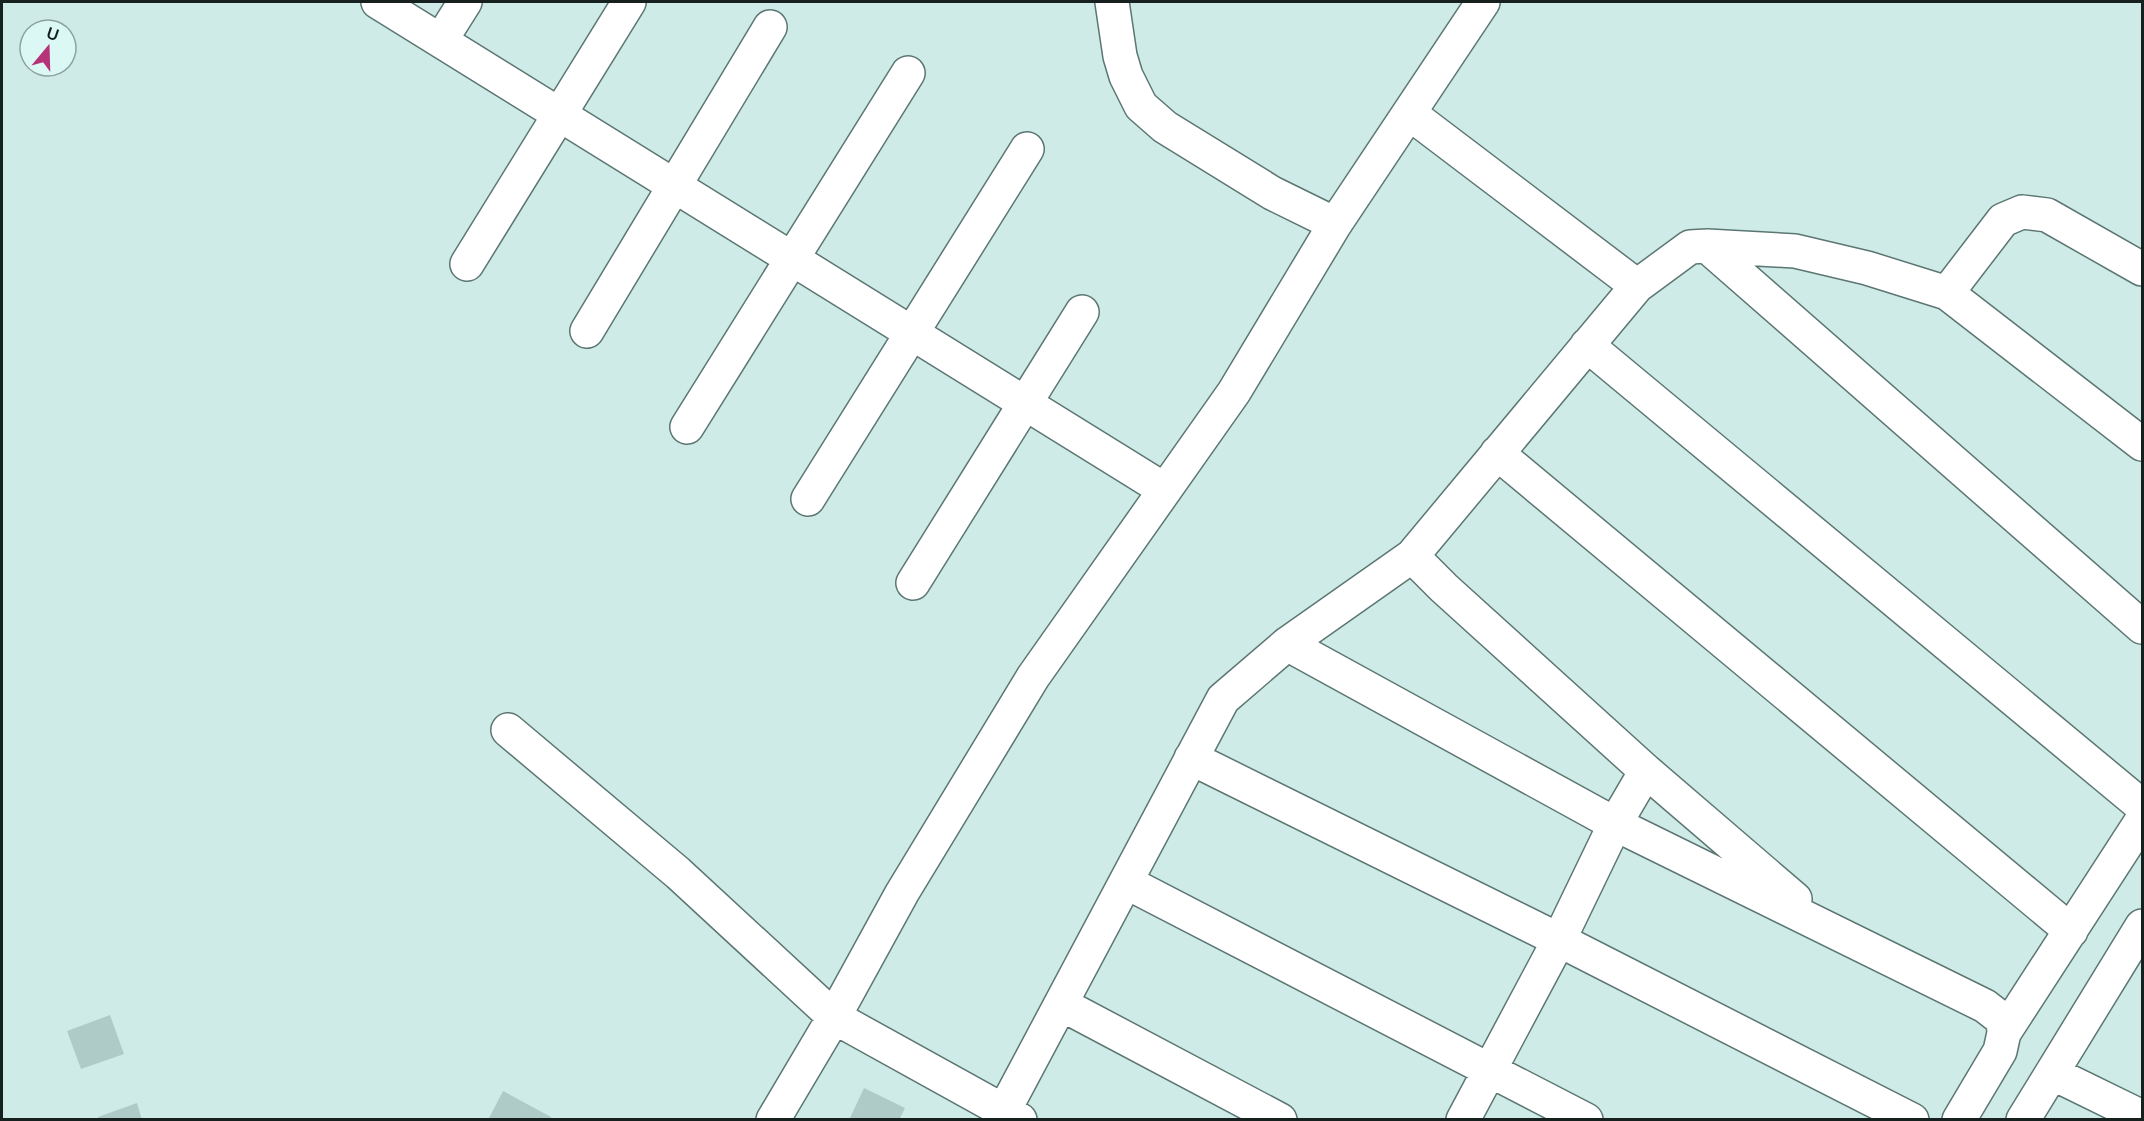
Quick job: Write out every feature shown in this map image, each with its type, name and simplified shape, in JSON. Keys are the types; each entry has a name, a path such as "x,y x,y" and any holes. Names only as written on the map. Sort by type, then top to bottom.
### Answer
{"street":[{"path":"378,2 1165,490"},
{"path":"441,40 465,2"},
{"path":"467,264 629,2"},
{"path":"1112,2 1125,76 1141,106 1165,127 1272,193 1335,224"},
{"path":"773,1119 834,1017 902,893 1033,677 1233,392 1335,224 1483,2"},
{"path":"587,331 770,27"},
{"path":"687,428 908,73"},
{"path":"1408,113 1637,286"},
{"path":"808,499 1027,149"},
{"path":"1947,293 2003,220 2022,212 2047,215 2142,269"},
{"path":"1707,246 2142,627"},
{"path":"508,730 678,873 834,1017 1007,1116 1061,1004 1223,699 1287,644 1412,556 1637,286 1690,247 1795,251 1867,268 1947,293 2142,444"},
{"path":"913,583 1082,312"},
{"path":"1587,345 2142,806"},
{"path":"1497,453 2071,931"},
{"path":"1412,556 1444,588 1646,771 1832,930"},
{"path":"1287,644 1615,824 1985,1006 2003,1020 2004,1033 2000,1051 1959,1119"},
{"path":"1191,758 1559,940 1912,1119"},
{"path":"1463,1119 1559,940 1615,824 1646,771"},
{"path":"2004,1033 2142,820"},
{"path":"1126,882 1586,1119"},
{"path":"2023,1119 2052,1073 2134,958 2142,926"},
{"path":"1061,1004 1280,1119"},
{"path":"2052,1073 2142,1117"}],"building":[{"path":"110,1015 124,1054 81,1069 67,1031"},
{"path":"864,1088 905,1108 899,1120 849,1120"},
{"path":"503,1091 551,1117 550,1120 488,1120"},
{"path":"137,1103 142,1120 98,1120 98,1117"}]}
